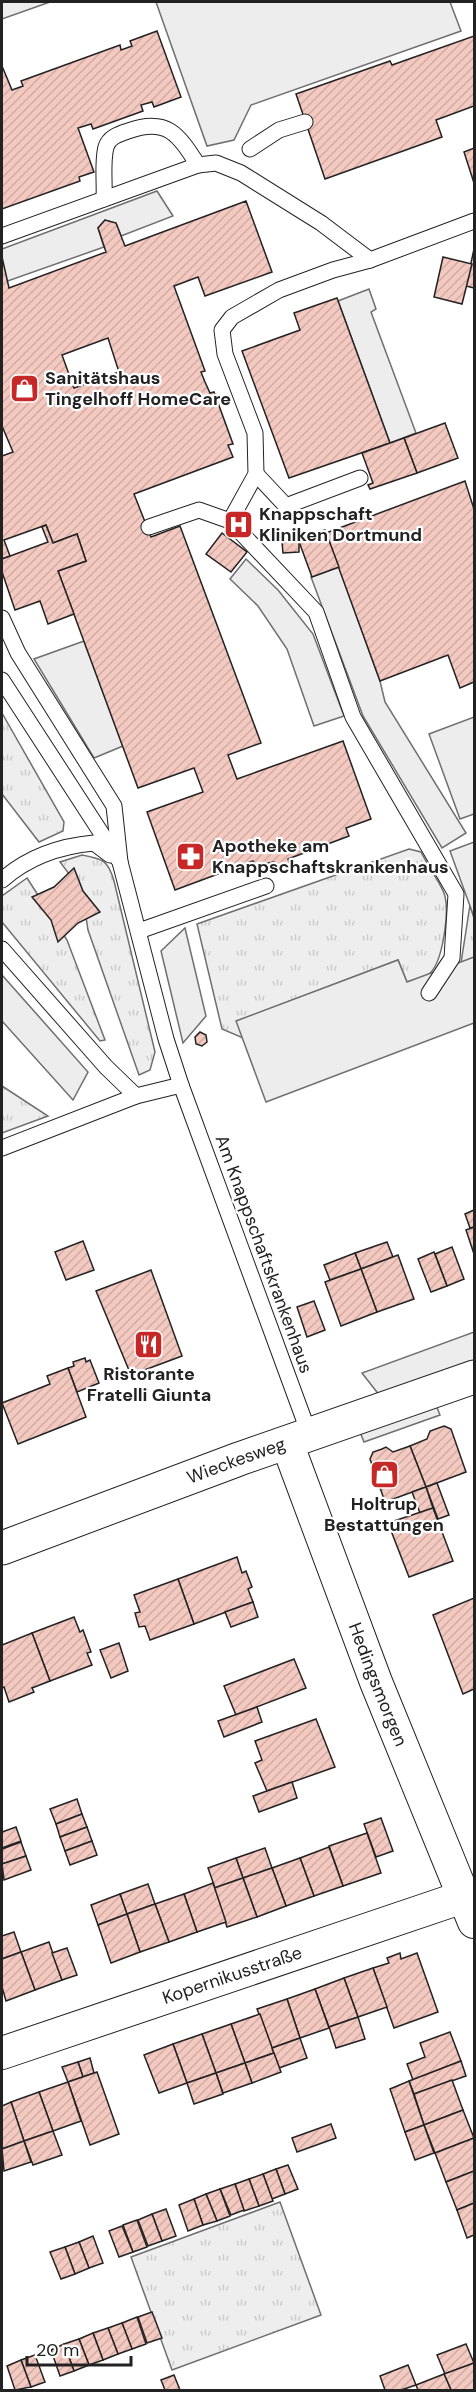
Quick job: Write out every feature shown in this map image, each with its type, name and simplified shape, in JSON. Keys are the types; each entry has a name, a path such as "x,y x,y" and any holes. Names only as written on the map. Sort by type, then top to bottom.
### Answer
{"street":[{"name":"Wieckesweg","path":"2,1548 474,1377"},
{"name":"Hedingsmorgen","path":"299,1440 376,1682 469,1910"},
{"name":"Kopernikusstraße","path":"2,2053 469,1910"}],"lane":[{"path":"250,149 279,130 305,122"},
{"path":"104,199 106,146 113,137 131,130 158,124 179,137 198,165"},
{"path":"2,236 198,165 216,163 241,173 321,223 370,260"},
{"path":"230,521 256,474 255,433 225,354 222,330 232,317 279,290 333,270 370,260 474,221"},
{"path":"256,474 286,506 360,478"},
{"path":"149,527 199,510 230,521 316,612 353,717 456,894 452,958 429,993"},
{"path":"2,618 18,653 114,806 120,862"},
{"name":"Am Knappschaftskrankenhaus","path":"2,680 120,862 166,1039 299,1440"},
{"path":"2,880 35,859 66,846 94,843 120,862"},
{"path":"139,931 266,886"},
{"path":"2,949 106,1068 136,1096"},
{"path":"2,1148 136,1096 181,1085"}],"green space":[{"path":"2,2 50,2 2,19"},
{"path":"2,713 64,822 63,831 39,842 2,794"},
{"path":"409,849 421,852 442,888 446,901 444,936 438,959 429,974 407,982 398,960 237,1021 243,1038 222,1029 197,924"},
{"path":"82,855 104,862 114,881 155,1052 150,1070 139,1075 88,930 82,891 60,862"},
{"path":"27,878 67,940 105,1040 100,1041 2,922 2,896"},
{"path":"470,905 474,918 474,957 461,963"},
{"path":"2,1086 48,1116 2,1133"},
{"path":"280,2202 321,2315 172,2370 131,2257"}],"shaded area":[{"path":"156,2 450,2 461,31 251,105 234,140 207,146"},
{"path":"157,191 173,216 121,236 116,223 105,220 98,228 104,247 2,283 2,249"},
{"path":"369,289 376,309 371,312 416,433 390,443 338,301"},
{"path":"246,559 278,590 313,634 344,716 314,726 287,649 258,606 230,579"},
{"path":"339,567 380,681 385,702 466,833 442,848 363,716 311,577"},
{"path":"84,641 123,746 94,758 34,659"},
{"path":"474,717 474,814 460,819 429,734"},
{"path":"474,842 474,917 450,851"},
{"path":"185,928 206,1016 183,1043 161,951"},
{"path":"474,957 474,1023 266,1102 236,1021 398,960 407,982"},
{"path":"2,975 88,1072 73,1100 2,1021"},
{"path":"474,1332 474,1361 380,1396 362,1373"},
{"path":"436,1405 440,1415 364,1442 360,1432"}],"building":[{"path":"157,31 181,97 154,107 152,102 141,105 143,111 93,129 91,124 78,128 94,172 79,177 80,181 2,209 2,66 12,90 23,86 21,81 120,45 121,50 132,46 130,41"},
{"path":"474,36 474,106 436,120 442,137 325,179 296,94 390,61 392,65"},
{"path":"474,148 474,183 464,152"},
{"path":"246,201 272,272 205,296 198,277 174,286 205,371 201,372 210,393 214,392 233,444 228,445 233,457 134,494 151,537 180,526 261,743 228,755 237,779 343,741 371,819 346,828 349,836 288,859 290,865 276,869 274,862 255,866 253,861 175,890 147,812 203,792 194,768 138,788 58,571 86,561 77,534 53,543 46,525 4,540 10,556 2,559 2,456 13,452 2,426 2,257 9,288 106,252 98,228 105,220 116,223 125,246","holes":["108,338 119,372 74,388 62,355"]},
{"path":"474,249 474,288 466,286"},
{"path":"443,257 472,264 462,304 434,297"},
{"path":"337,298 390,443 289,478 242,351 300,330 294,313"},
{"path":"445,423 458,458 417,473 404,438"},
{"path":"404,438 417,473 370,489 368,485 373,483 362,453"},
{"path":"465,481 474,509 474,682 460,688 448,655 380,681 326,533"},
{"path":"46,525 53,543 77,534 86,561 58,571 74,614 48,624 40,601 15,610 2,572 2,559 48,542 42,527"},
{"path":"325,530 339,567 312,577 298,539"},
{"path":"222,533 247,552 231,572 206,554"},
{"path":"299,541 299,552 283,553 282,542"},
{"path":"74,868 83,891 100,912 78,923 58,942 51,920 32,897 54,887"},
{"path":"200,1032 206,1035 207,1042 202,1046 196,1044 195,1037"},
{"path":"474,1210 474,1227 470,1228 465,1214"},
{"path":"474,1227 474,1254 466,1230"},
{"path":"83,1241 94,1270 66,1280 55,1252"},
{"path":"387,1242 393,1257 361,1269 355,1253"},
{"path":"452,1247 464,1279 447,1286 435,1254"},
{"path":"434,1252 447,1286 431,1292 418,1259"},
{"path":"355,1253 361,1269 330,1280 324,1265"},
{"path":"398,1255 414,1299 377,1312 361,1269"},
{"path":"361,1269 377,1312 341,1326 325,1282"},
{"path":"151,1270 182,1356 131,1375 96,1291"},
{"path":"314,1301 325,1330 307,1337 297,1307"},
{"path":"85,1358 86,1362 90,1360 99,1383 77,1392 68,1368 74,1366 73,1362"},
{"path":"68,1368 86,1417 18,1444 2,1403 50,1384 47,1376"},
{"path":"444,1426 451,1429 466,1472 426,1487 410,1446 427,1439 430,1431"},
{"path":"410,1446 426,1487 385,1502 370,1459 373,1452 386,1447 393,1452"},
{"path":"437,1483 449,1515 438,1519 426,1487"},
{"path":"426,1487 433,1508 420,1513 412,1492"},
{"path":"433,1508 453,1561 409,1577 388,1523"},
{"path":"237,1557 242,1573 246,1571 252,1587 248,1589 253,1602 194,1624 178,1579"},
{"path":"178,1579 194,1624 150,1640 145,1626 139,1627 135,1613 140,1612 134,1595"},
{"path":"474,1598 474,1689 463,1694 433,1615"},
{"path":"253,1602 258,1617 231,1627 225,1612"},
{"path":"74,1617 80,1632 83,1630 91,1652 87,1653 92,1665 50,1681 32,1633"},
{"path":"32,1633 50,1681 32,1688 34,1692 9,1702 4,1687 2,1688 2,1645"},
{"path":"119,1643 128,1671 111,1678 100,1650"},
{"path":"294,1659 306,1688 236,1715 224,1686"},
{"path":"257,1707 262,1722 224,1737 218,1721"},
{"path":"316,1719 335,1767 267,1791 255,1763 262,1760 255,1741"},
{"path":"292,1782 297,1798 259,1812 253,1796"},
{"path":"77,1799 82,1814 56,1824 50,1809"},
{"path":"82,1814 87,1827 60,1837 56,1824"},
{"path":"381,1818 393,1851 376,1857 364,1824"},
{"path":"16,1827 21,1841 2,1848 2,1832"},
{"path":"87,1827 92,1841 65,1851 60,1837"},
{"path":"367,1833 381,1873 343,1886 329,1846"},
{"path":"92,1841 97,1855 70,1865 65,1851"},
{"path":"21,1842 26,1856 2,1864 2,1849"},
{"path":"329,1847 343,1886 314,1896 300,1858"},
{"path":"265,1848 272,1868 243,1878 236,1858"},
{"path":"26,1856 31,1870 4,1880 2,1864"},
{"path":"236,1858 243,1878 215,1888 208,1868"},
{"path":"300,1858 314,1896 286,1906 272,1868"},
{"path":"272,1868 286,1906 257,1917 243,1878"},
{"path":"243,1878 257,1917 227,1927 214,1888"},
{"path":"213,1883 226,1922 197,1932 184,1894"},
{"path":"148,1884 155,1904 127,1914 120,1894"},
{"path":"120,1894 127,1914 98,1925 91,1905"},
{"path":"184,1894 197,1932 169,1942 155,1904"},
{"path":"155,1904 169,1942 140,1952 127,1914"},
{"path":"127,1914 140,1952 111,1963 98,1925"},
{"path":"14,1932 21,1952 2,1959 2,1936"},
{"path":"49,1942 62,1980 35,1990 21,1952"},
{"path":"67,1948 77,1975 62,1980 52,1953"},
{"path":"21,1952 35,1990 6,2001 2,1987 2,1959"},
{"path":"400,1953 401,1959 417,1953 438,2012 394,2028 373,1968 389,1963 387,1958"},
{"path":"373,1968 387,2007 358,2017 344,1978"},
{"path":"344,1978 358,2017 329,2027 315,1989"},
{"path":"315,1989 329,2028 300,2038 287,1999"},
{"path":"287,1999 300,2038 272,2048 257,2009"},
{"path":"260,2014 274,2053 245,2063 231,2024"},
{"path":"358,2017 365,2039 336,2048 329,2027"},
{"path":"231,2024 245,2063 216,2073 202,2034"},
{"path":"450,2032 461,2061 413,2080 407,2064 425,2057 420,2043"},
{"path":"202,2034 216,2073 187,2083 173,2044"},
{"path":"300,2038 307,2058 279,2068 272,2048"},
{"path":"173,2044 187,2083 159,2093 144,2055"},
{"path":"274,2053 281,2072 252,2083 245,2063"},
{"path":"90,2058 94,2073 83,2077 78,2062"},
{"path":"461,2061 466,2076 414,2094 409,2081"},
{"path":"78,2062 83,2077 68,2082 62,2067"},
{"path":"245,2063 252,2083 223,2093 216,2073"},
{"path":"97,2072 119,2134 90,2145 68,2082"},
{"path":"216,2073 223,2094 194,2104 187,2083"},
{"path":"452,2080 463,2110 424,2125 414,2094"},
{"path":"409,2081 424,2125 405,2132 390,2089"},
{"path":"68,2082 81,2121 53,2131 39,2092"},
{"path":"39,2092 53,2131 24,2141 11,2102"},
{"path":"11,2102 24,2141 2,2149 2,2106"},
{"path":"463,2110 474,2138 435,2153 424,2125"},
{"path":"331,2124 336,2138 297,2152 292,2138"},
{"path":"424,2125 434,2153 415,2160 405,2132"},
{"path":"53,2131 62,2155 33,2165 24,2141"},
{"path":"474,2138 474,2171 446,2182 435,2153"},
{"path":"24,2141 31,2162 4,2171 2,2149"},
{"path":"288,2165 298,2189 285,2194 276,2169"},
{"path":"276,2169 285,2194 272,2199 263,2174"},
{"path":"474,2171 474,2203 457,2210 446,2182"},
{"path":"263,2174 273,2201 259,2206 249,2179"},
{"path":"249,2179 259,2206 244,2211 235,2184"},
{"path":"235,2184 244,2210 231,2215 220,2189"},
{"path":"220,2189 230,2216 217,2221 206,2194"},
{"path":"206,2194 217,2221 203,2225 194,2199"},
{"path":"194,2199 203,2225 188,2231 179,2205"},
{"path":"474,2203 474,2235 467,2238 457,2210"},
{"path":"166,2209 176,2236 162,2241 152,2214"},
{"path":"152,2214 162,2241 148,2246 138,2220"},
{"path":"137,2220 147,2247 133,2252 123,2225"},
{"path":"122,2226 133,2252 119,2257 109,2231"},
{"path":"93,2236 103,2263 89,2268 79,2242"},
{"path":"79,2242 89,2268 75,2274 65,2247"},
{"path":"65,2247 75,2274 61,2279 50,2252"},
{"path":"152,2312 162,2338 147,2343 138,2317"},
{"path":"137,2317 146,2344 132,2349 122,2323"},
{"path":"122,2323 132,2349 118,2354 108,2328"},
{"path":"108,2328 118,2354 103,2360 93,2333"},
{"path":"93,2333 103,2360 89,2365 79,2339"},
{"path":"79,2339 89,2365 74,2371 64,2344"},
{"path":"64,2344 74,2371 60,2376 51,2350"},
{"path":"466,2344 474,2363 445,2374 437,2355"},
{"path":"35,2355 45,2382 31,2387 21,2360"},
{"path":"21,2360 31,2387 15,2390 7,2366"},
{"path":"474,2363 474,2390 451,2390 444,2374"},
{"path":"408,2365 416,2385 401,2390 385,2390 380,2376"},
{"path":"444,2374 451,2390 418,2390 416,2385"},
{"path":"174,2375 180,2390 165,2390 161,2380"}],"place":[{"name":"Sanitätshaus Tingelhoff HomeCare","path":"24,388"},
{"name":"Knappschaft Kliniken Dortmund","path":"238,524"},
{"name":"Apotheke am Knappschaftskrankenhaus","path":"191,856"},
{"name":"Ristorante Fratelli Giunta","path":"149,1345"},
{"name":"Holtrup Bestattungen","path":"384,1475"}]}
